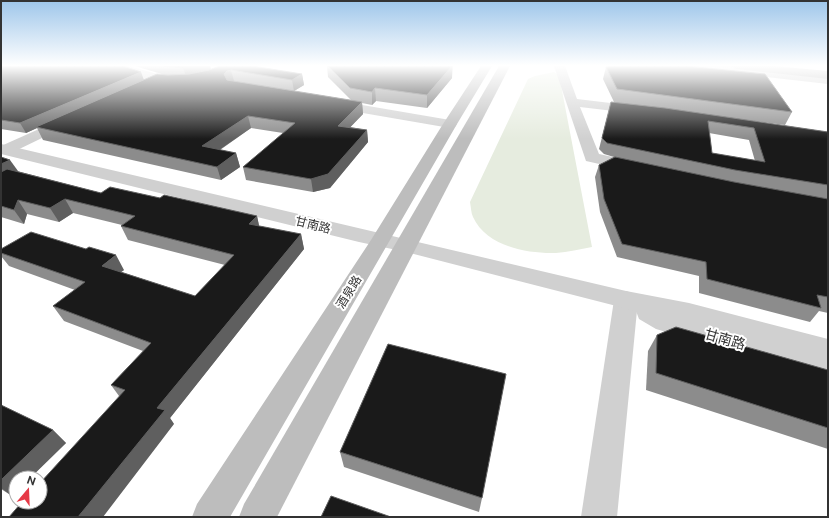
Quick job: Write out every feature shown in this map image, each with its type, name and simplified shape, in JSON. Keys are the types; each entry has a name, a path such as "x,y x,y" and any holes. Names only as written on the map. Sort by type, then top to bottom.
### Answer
{"main road":[{"name":"酒泉路","path":"256,517 393,243 450,124 469,90"},
{"name":"酒泉路","path":"210,517 393,243 493,90"}],"street":[{"path":"569,90 592,158 652,171"},
{"path":"319,101 450,124"},
{"path":"573,102 654,112"},
{"path":"3,149 79,116"},
{"name":"甘南路","path":"3,149 626,300 689,312 828,350"},
{"path":"599,517 626,300"},
{"name":"甘南路","path":"626,300 665,322 828,368"}],"shaded area":[{"path":"523,90 562,90 592,247 560,253 545,253 520,250 508,246 487,235 479,227 471,212 470,202"}],"building":[{"path":"1,90 98,90 20,123 1,120"},
{"path":"120,90 289,90 362,102 338,126 367,130 328,174 311,179 243,167 295,123 248,116 202,146 236,153 217,167 36,127"},
{"path":"362,90 373,90 372,92"},
{"path":"391,90 431,90 427,95"},
{"path":"626,90 776,90 792,112"},
{"path":"611,102 665,108 828,132 828,185 735,170 607,143 602,138","holes":["708,121 754,128 765,162 712,153"]},
{"path":"1,157 10,160 1,164"},
{"path":"615,157 734,182 828,199 828,297 817,295 821,308 707,279 706,262 622,244 604,199 599,165"},
{"path":"7,169 101,193 110,187 160,198 164,195 257,216 249,224 301,234 157,408 165,410 78,517 9,517 15,510 48,510 48,474 125,390 111,385 151,343 53,306 85,282 1,253 1,249 31,232 86,249 89,247 116,255 102,266 195,296 234,255 121,226 135,216 65,199 50,208 18,200 14,210 1,206 1,172"},
{"path":"676,327 828,370 828,428 656,373 657,335"},
{"path":"388,344 506,374 482,498 340,452"},
{"path":"1,405 53,430 11,470 8,470 8,473 1,480"},
{"path":"331,496 391,517 321,517"}]}
